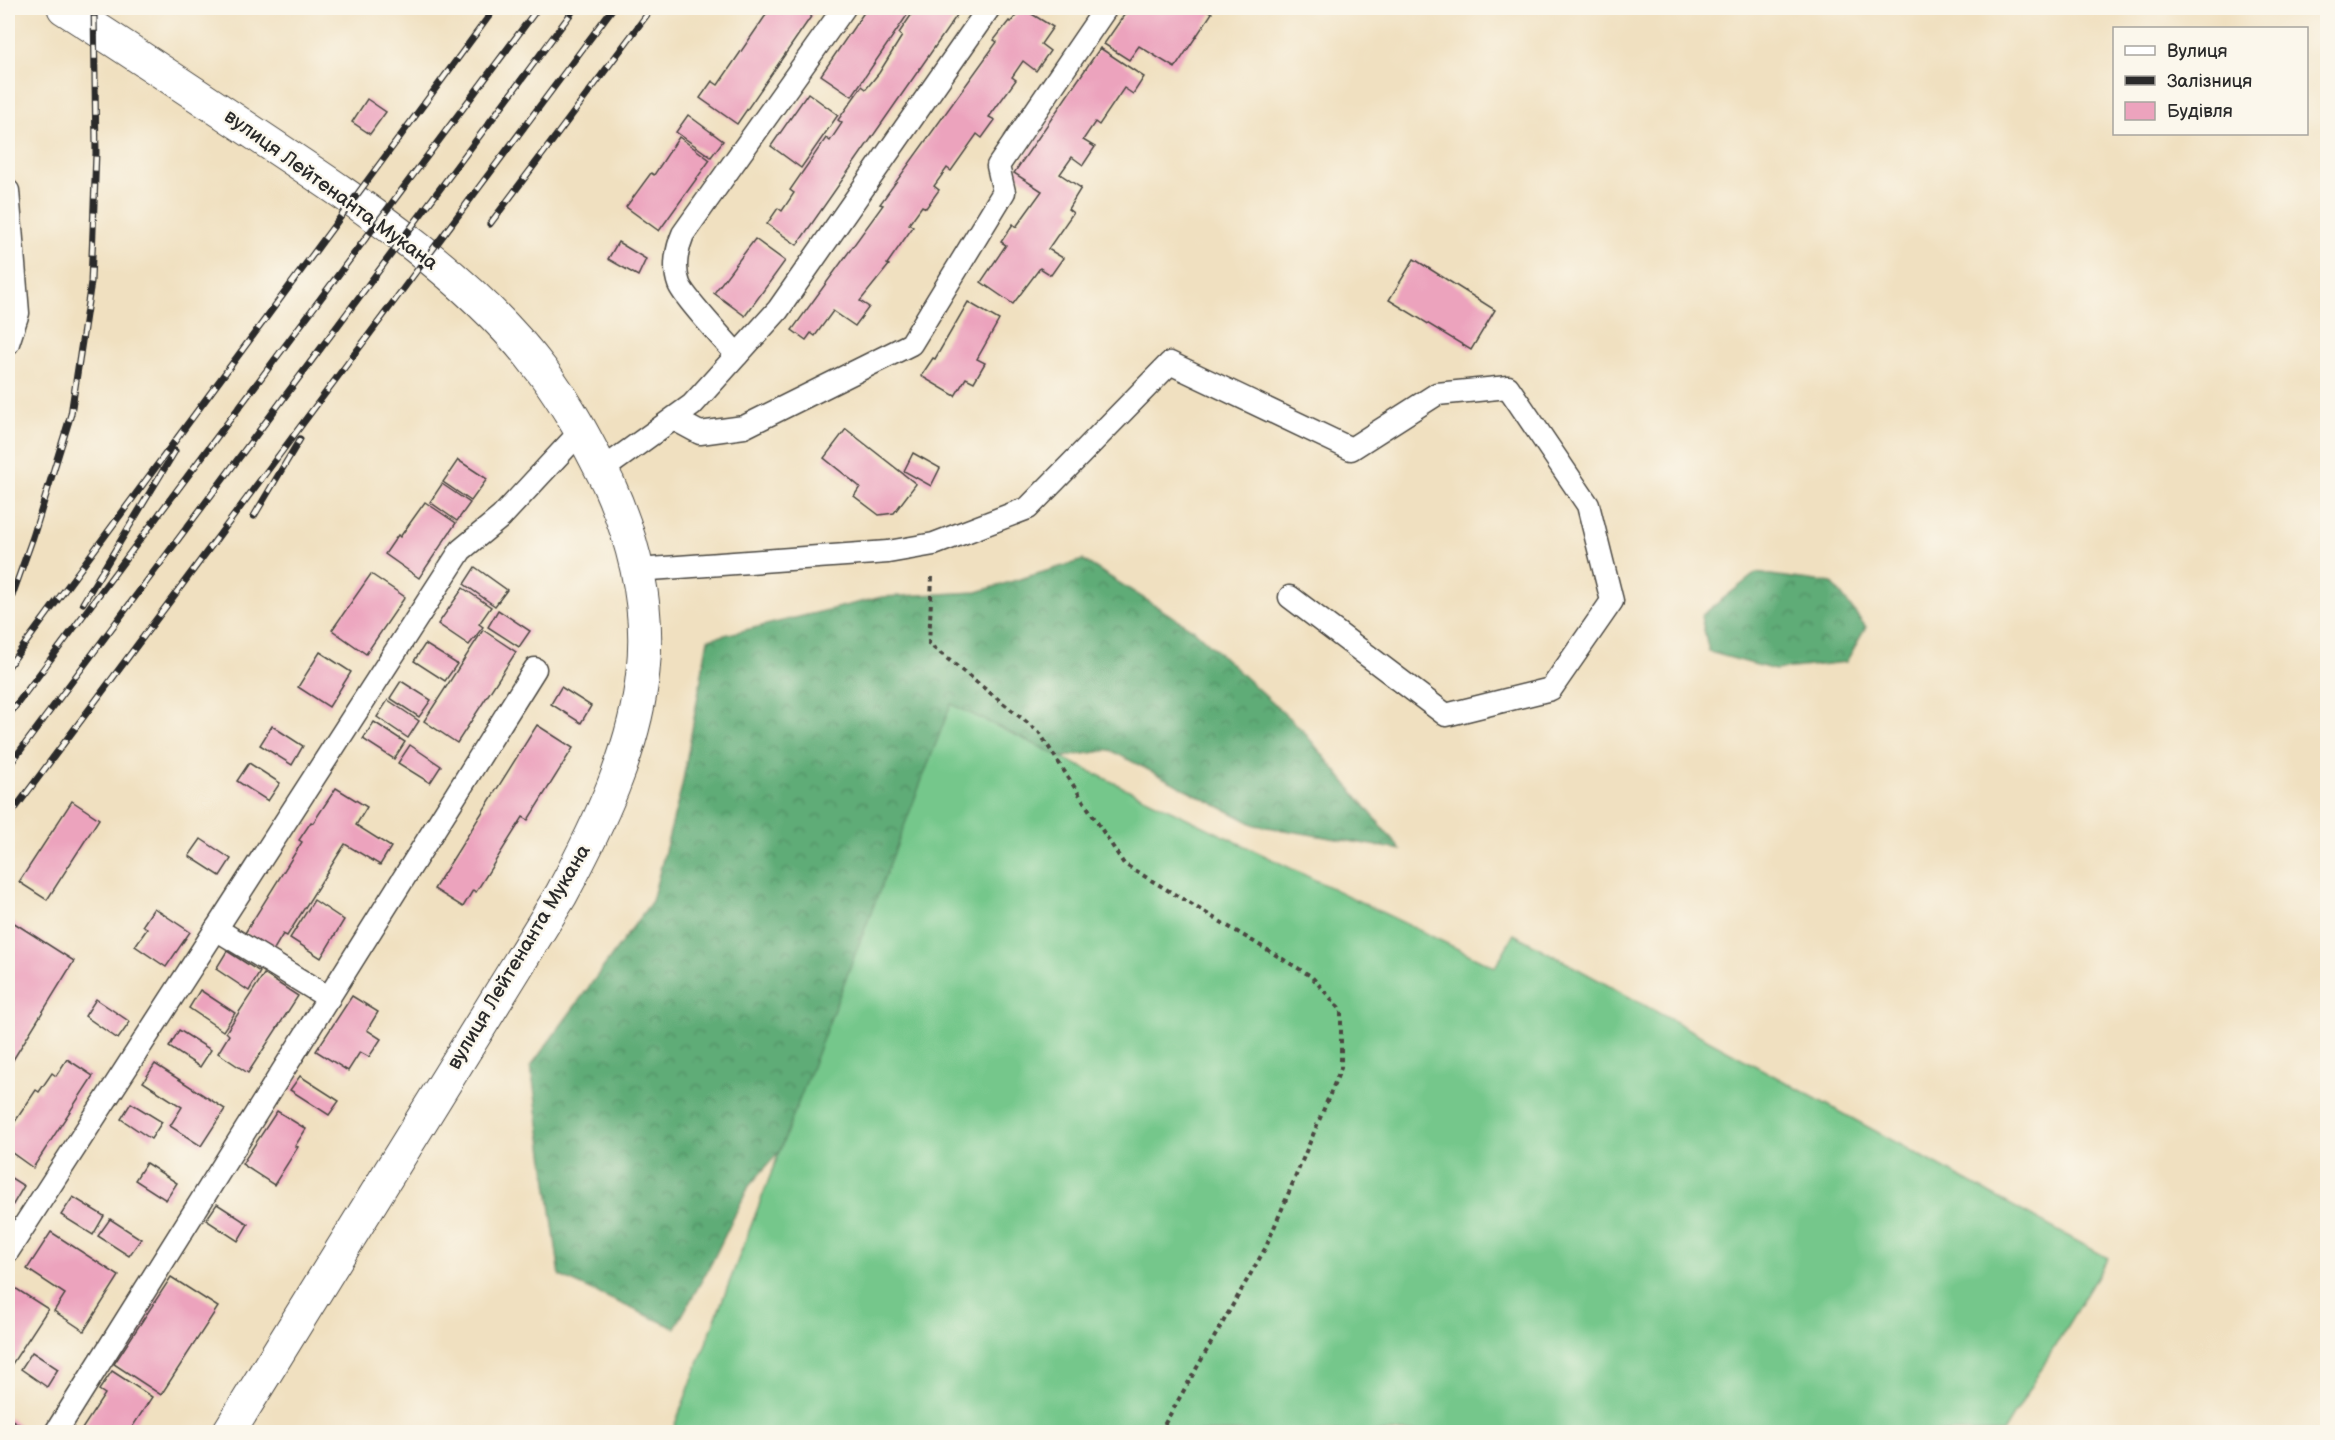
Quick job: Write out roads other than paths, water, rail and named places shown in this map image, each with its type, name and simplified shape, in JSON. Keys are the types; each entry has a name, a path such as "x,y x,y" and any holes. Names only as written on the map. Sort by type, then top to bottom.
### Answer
{"main road":[{"name":"вулиця Лейтенанта Мукана","path":"64,8 309,170 427,257 482,306 526,351 561,396 602,470 623,520 637,570 644,642 641,690 630,740 591,837 561,895 229,1432"}],"lane":[{"path":"737,356 679,284 676,253 678,245 683,234 844,8"},
{"path":"602,470 692,405 778,310 989,8"},
{"path":"674,419 700,433 744,427 910,344 1004,192 999,166 1106,8"},
{"path":"8,191 18,313 8,343"},
{"path":"637,570 888,552 934,544 1028,508 1170,363 1351,449 1437,394 1508,387 1588,505 1612,601 1551,688 1446,715 1290,597"},
{"path":"8,1251 461,550 501,517 581,431"},
{"path":"56,1432 535,669"},
{"path":"216,929 329,998"}],"railway":[{"path":"8,607 33,537 71,414 91,282 96,153 94,8"},
{"path":"8,667 495,8"},
{"path":"8,716 538,8"},
{"path":"8,767 575,8"},
{"path":"8,818 613,8"},
{"path":"490,224 652,8"},
{"path":"254,516 300,439"},
{"path":"83,603 175,451"}]}
